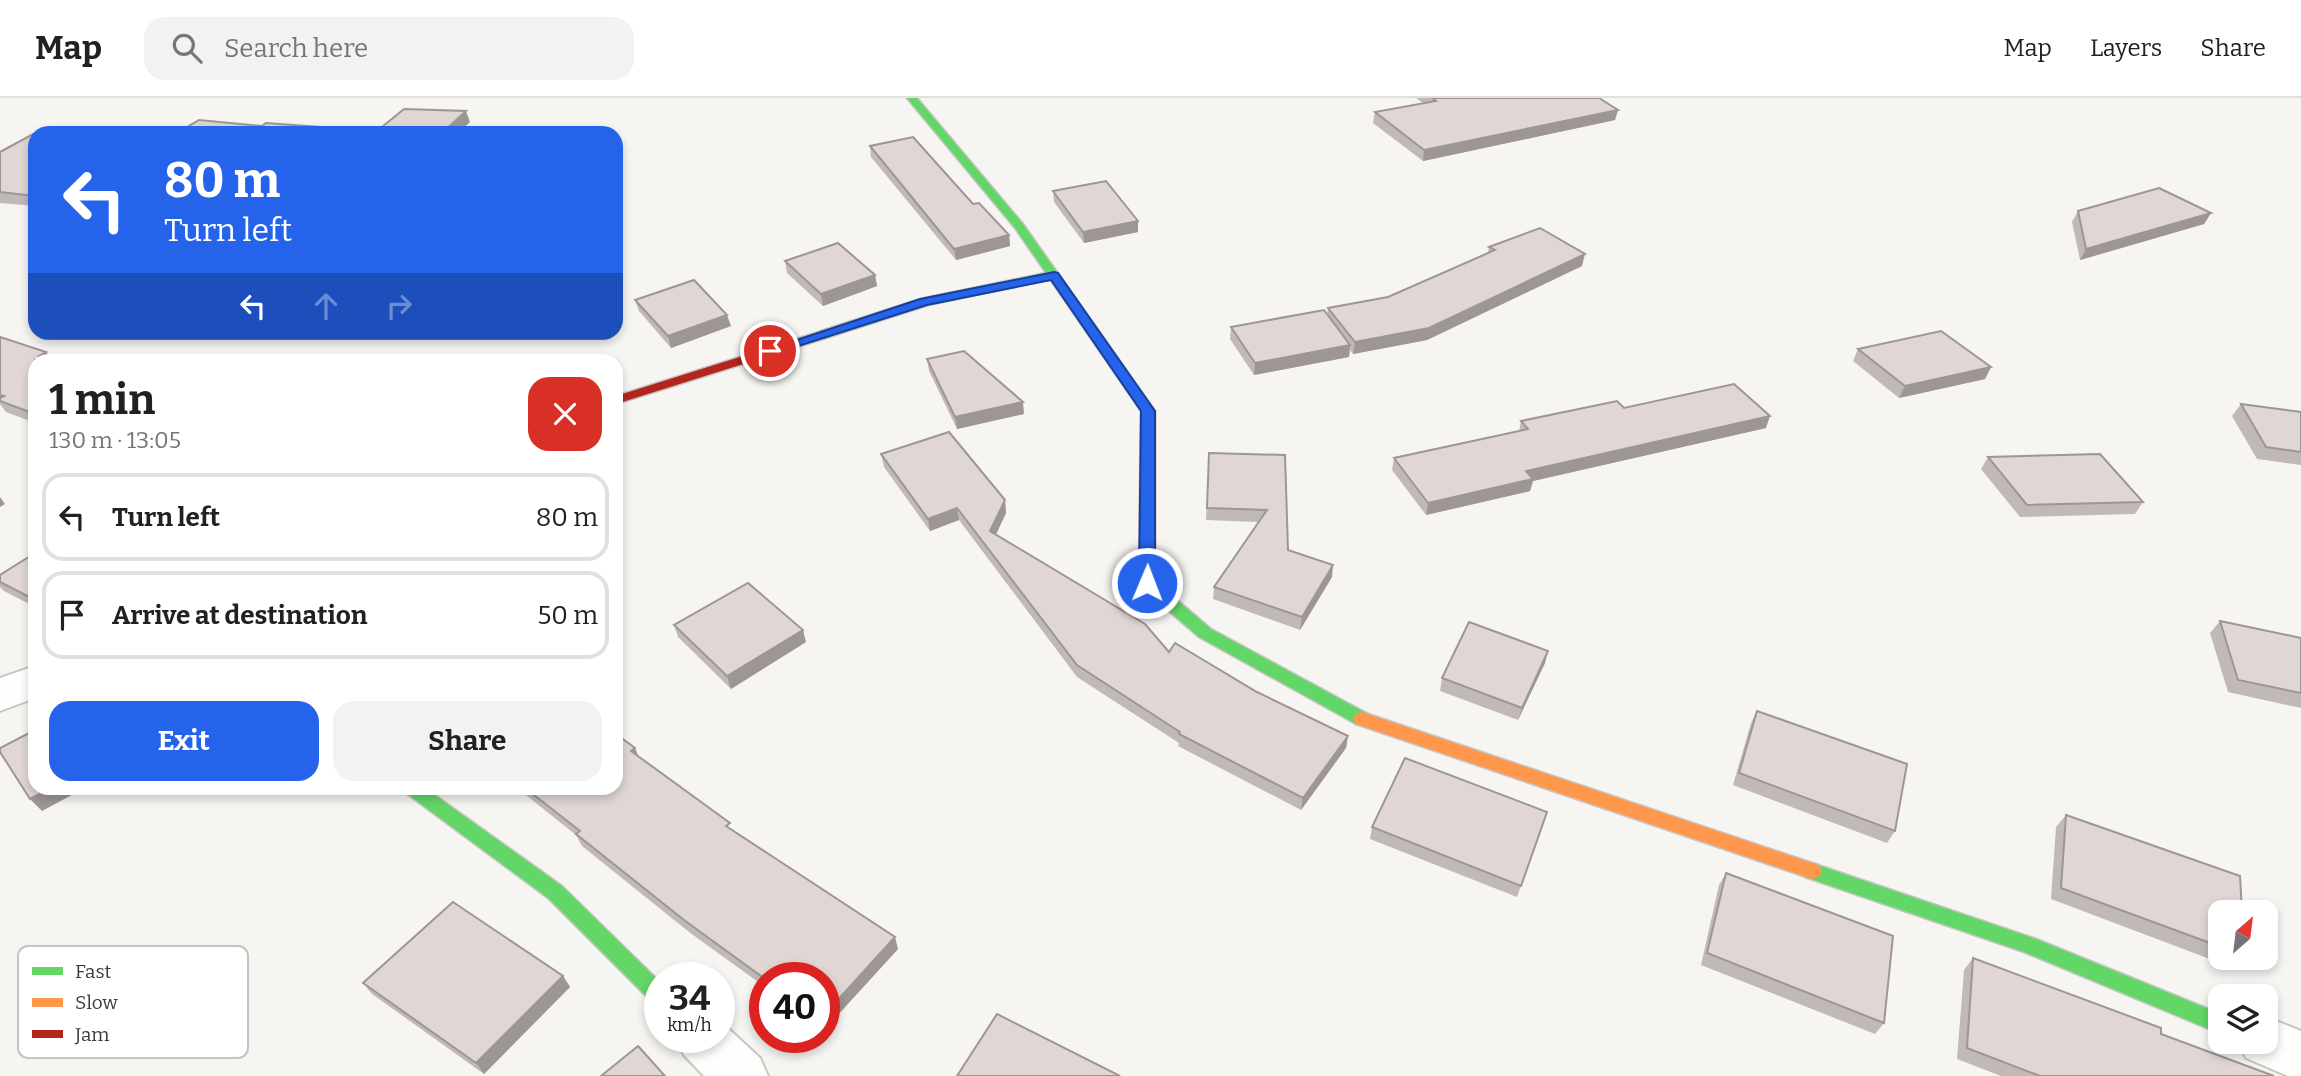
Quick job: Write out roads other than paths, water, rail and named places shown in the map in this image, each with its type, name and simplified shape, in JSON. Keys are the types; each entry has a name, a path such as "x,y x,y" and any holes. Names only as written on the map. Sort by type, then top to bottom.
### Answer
{"street":[{"path":"912,98 1019,226 1148,411 1147,583 1205,633 1358,717 2028,945 2208,1019"},
{"path":"623,398 925,302 1054,275"},
{"path":"0,695 28,684"},
{"path":"422,795 555,892 644,980"},
{"path":"2278,1047 2301,1056"},
{"path":"717,1053 741,1076"}]}
